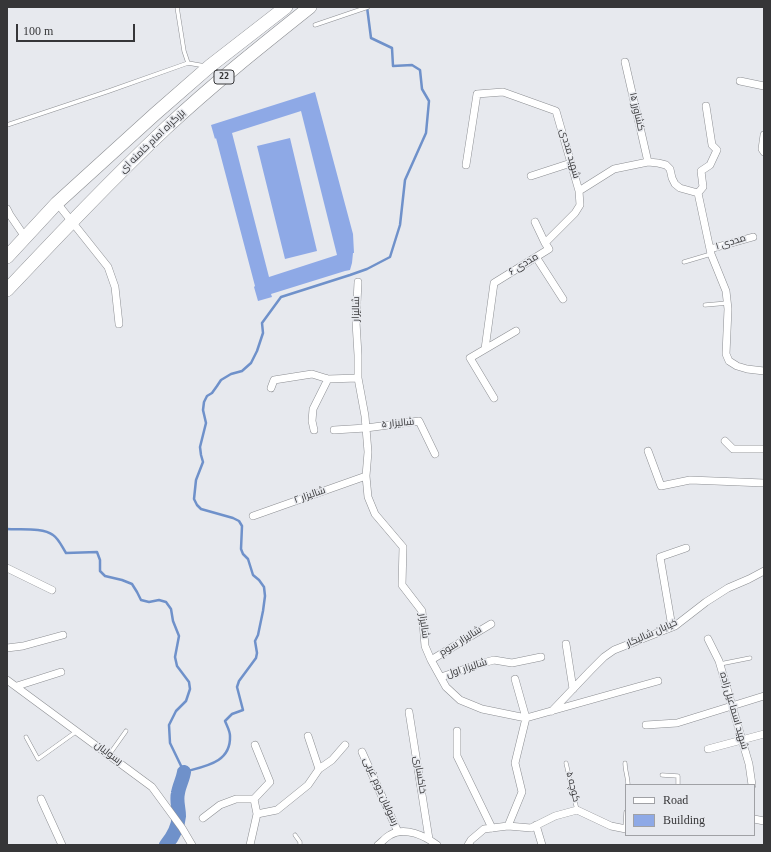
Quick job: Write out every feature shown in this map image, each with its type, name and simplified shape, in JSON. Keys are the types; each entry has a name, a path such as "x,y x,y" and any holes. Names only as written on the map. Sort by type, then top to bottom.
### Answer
{"highway":[{"name":"بزرگراه امام خامنه ای","path":"7,257 57,203 155,114 210,66 286,7"},
{"name":"بزرگراه امام خامنه ای","path":"7,290 71,221 166,128 247,56 310,7"}],"street":[{"name":"کشاورز ۱۵","path":"625,62 648,162"},
{"path":"740,81 764,86"},
{"name":"شهید مددی","path":"466,164 477,94 503,92 556,111 579,191 614,169 648,162 658,162 666,165 670,169 675,184 680,188 698,193"},
{"path":"706,106 712,145 717,150 710,165 701,171 703,187 698,193 711,252 726,291 728,302 726,354 729,361 737,366 747,370 764,371"},
{"path":"764,135 762,149 764,152"},
{"path":"531,176 571,163"},
{"name":"مددی ۶","path":"485,349 494,283 549,249 546,243 575,213 580,205 579,191"},
{"path":"57,203 108,266 115,287 119,324"},
{"path":"7,209 25,237"},
{"path":"535,222 546,243"},
{"name":"مددی ۱","path":"711,252 752,237"},
{"path":"536,257 563,299"},
{"name":"شالیزار","path":"358,282 356,322 358,378 365,416 368,452 366,476 368,496 376,514 403,547 402,585 422,611 425,646 446,687 460,700 482,709 526,718"},
{"path":"494,398 470,358 516,331"},
{"path":"271,388 274,380 312,374 328,379 358,378"},
{"path":"314,430 312,421 313,410 328,379"},
{"name":"شالیزار ۵","path":"366,428 418,421 436,454"},
{"path":"334,430 366,428"},
{"path":"725,441 733,449 764,449"},
{"path":"648,451 661,486 690,480 764,483"},
{"name":"شالیزار ۲","path":"253,516 366,476"},
{"path":"672,627 660,557 686,548"},
{"path":"7,568 52,590"},
{"name":"خیابان شالیکار","path":"552,711 604,657 614,650 675,626 706,602 728,588 764,571"},
{"name":"شالیزار سوم","path":"431,660 491,624"},
{"path":"7,648 23,646 63,635"},
{"name":"شهید اسماعیل زاده","path":"708,639 720,664 749,764 752,784"},
{"path":"566,644 573,689"},
{"name":"شالیزار اول","path":"441,677 483,662 494,660 512,663 541,657"},
{"path":"17,686 61,672"},
{"path":"508,826 522,792 515,763 526,718 515,678"},
{"name":"رسولیان","path":"7,680 152,787 182,828 192,845"},
{"path":"526,718 658,681"},
{"path":"646,725 677,723 764,696"},
{"name":"خاکساری","path":"409,712 429,839"},
{"path":"457,731 457,756 492,828"},
{"path":"708,749 764,734"},
{"path":"308,736 319,769"},
{"path":"257,814 277,810 308,785 319,769 332,760 345,745"},
{"path":"203,818 220,805 236,799 254,799 270,782 255,746"},
{"name":"رسولیان دوم غربی","path":"362,752 398,832"},
{"path":"41,799 62,845"},
{"path":"250,845 257,814 254,799"},
{"path":"468,845 471,840 484,829 508,826 531,828 555,816 578,810 611,826 625,829"},
{"path":"536,825 542,845"},
{"path":"378,845 389,835 398,832 416,833 429,839 437,845"}],"lane":[{"path":"178,7 184,51 188,63"},
{"path":"315,24 368,7"},
{"path":"7,125 188,63 210,66"},
{"path":"684,262 711,252"},
{"path":"705,305 728,302"},
{"path":"720,664 750,658"},
{"path":"26,737 38,759 77,731"},
{"path":"109,755 126,731"},
{"name":"کوچه ۵","path":"566,763 578,810"},
{"path":"625,763 628,784"},
{"path":"662,775 678,776 678,784"},
{"path":"295,835 300,842 300,845"}],"building":[{"path":"315,92 353,234 354,253 350,270 271,294 272,297 258,301 216,138 215,139 211,125","holes":["301,111 337,255 269,277 232,133"]},
{"path":"290,138 317,251 285,259 257,146"}],"waterway":[{"path":"7,529 49,532 57,539 66,553 97,552 100,560 100,571 105,576 132,584 141,600 149,602 159,600 166,602 171,609 173,621 179,636 175,657 177,666 189,682 190,689 186,701 176,711 169,725 170,743 184,772 208,765 221,758 229,745 230,734 225,721 232,714 243,710 237,687 239,681 256,658 257,653 255,641 258,635 265,596 264,587 253,575 248,559 243,554 241,549 242,526 239,521 201,509 194,499 196,480 203,462 200,447 206,423 203,410 204,402 207,396 212,393 221,380 231,374 242,371 251,363 263,333 262,323 281,297 367,269 390,257 400,225 405,180 426,133 429,101 422,89 420,70 412,65 393,66 392,48 371,38 367,7"},
{"path":"166,845 178,824 179,816 177,796 184,772"}]}
